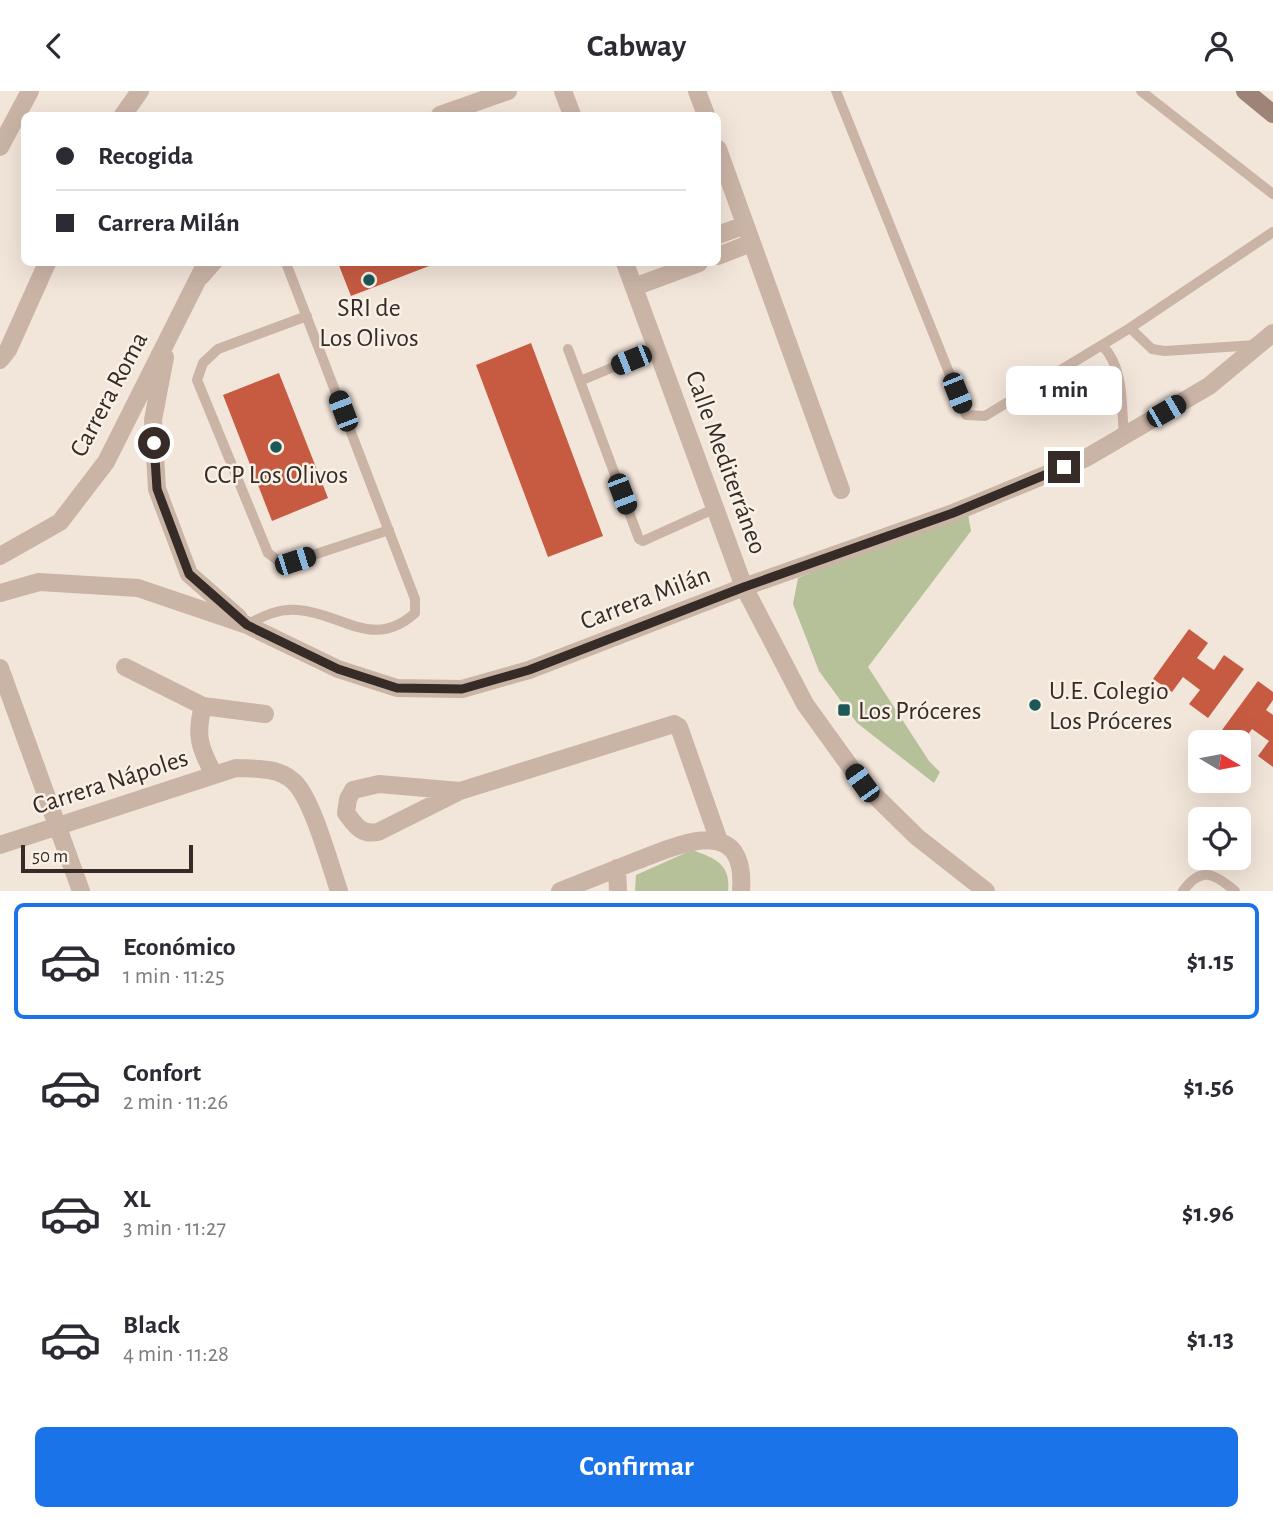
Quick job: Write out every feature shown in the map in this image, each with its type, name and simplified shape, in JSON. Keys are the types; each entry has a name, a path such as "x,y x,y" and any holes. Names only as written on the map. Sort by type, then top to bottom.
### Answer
{"main road":[{"path":"1245,91 1273,114"}],"street":[{"path":"22,112 30,91"},
{"path":"125,112 140,91"},
{"path":"448,112 508,91"},
{"path":"563,91 571,112"},
{"path":"697,91 705,112"},
{"path":"0,147 20,118"},
{"path":"721,157 841,490"},
{"path":"721,234 745,225"},
{"path":"721,255 751,243"},
{"path":"0,360 8,350 46,266"},
{"name":"Carrera Roma","path":"0,556 60,522 106,462 204,266"},
{"name":"Calle Mediterráneo","path":"632,266 634,287 744,587 805,704 862,783 916,837 986,891"},
{"path":"634,287 691,266"},
{"path":"170,333 153,420 157,489 189,574 247,625"},
{"name":"Carrera Milán","path":"0,593 39,582 138,588 247,625 338,669 397,688 462,689 529,670 744,587 953,513 1086,457 1209,386 1266,339"},
{"path":"125,667 203,706 265,713"},
{"path":"0,668 81,891"},
{"path":"203,706 198,726 200,748 214,775"},
{"path":"460,791 379,784 353,790 348,799 346,813 358,829 367,834 378,832 460,791 674,724 679,727 719,841 736,854 742,876 741,891"},
{"name":"Carrera Nápoles","path":"0,845 236,768 270,769 294,781 310,809 339,891"},
{"path":"560,891 690,840 719,841"},
{"path":"617,868 618,891"}],"lane":[{"path":"836,91 966,415 985,416 1102,345 1273,232"},
{"path":"1141,91 1273,194"},
{"path":"191,293 215,266"},
{"path":"247,625 272,612 299,610 378,631 401,626 415,613 415,599 287,266"},
{"path":"307,316 218,349 203,363 197,380 268,553 281,562 295,561 389,530"},
{"path":"1130,327 1152,349 1165,351 1266,339"},
{"path":"1102,345 1113,356 1119,373 1124,436"},
{"path":"568,349 639,539 643,541 716,508"},
{"path":"580,381 657,349"},
{"path":"1183,891 1195,876 1207,873 1222,880 1235,891"}],"green space":[{"path":"967,509 971,531 868,667 929,761 940,772 934,783 857,723 819,671 793,604 798,578"},
{"path":"692,850 720,863 727,874 728,891 635,891 636,875"}],"building":[{"name":"SRI de Los Olivos","path":"339,266 429,266 351,296"},
{"path":"531,343 603,536 548,557 476,365"},
{"name":"CCP Los Olivos","path":"279,373 328,498 272,521 223,395"},
{"path":"1189,629 1208,643 1197,658 1214,670 1224,655 1244,669 1208,718 1189,704 1200,690 1183,677 1172,692 1153,679"},
{"path":"1258,681 1273,692 1273,700 1266,710 1273,715 1273,767 1258,756 1269,741 1252,729 1222,730"}],"place":[{"name":"SRI de Los Olivos","path":"369,280"},
{"name":"CCP Los Olivos","path":"276,447"},
{"name":"U.E. Colegio Los Próceres","path":"1035,705"},
{"name":"Los Próceres","path":"844,710"}],"route":[{"path":"154,443 157,489 189,574 247,625 338,669 397,688 462,689 529,670 744,587 953,513 1064,467"}]}
